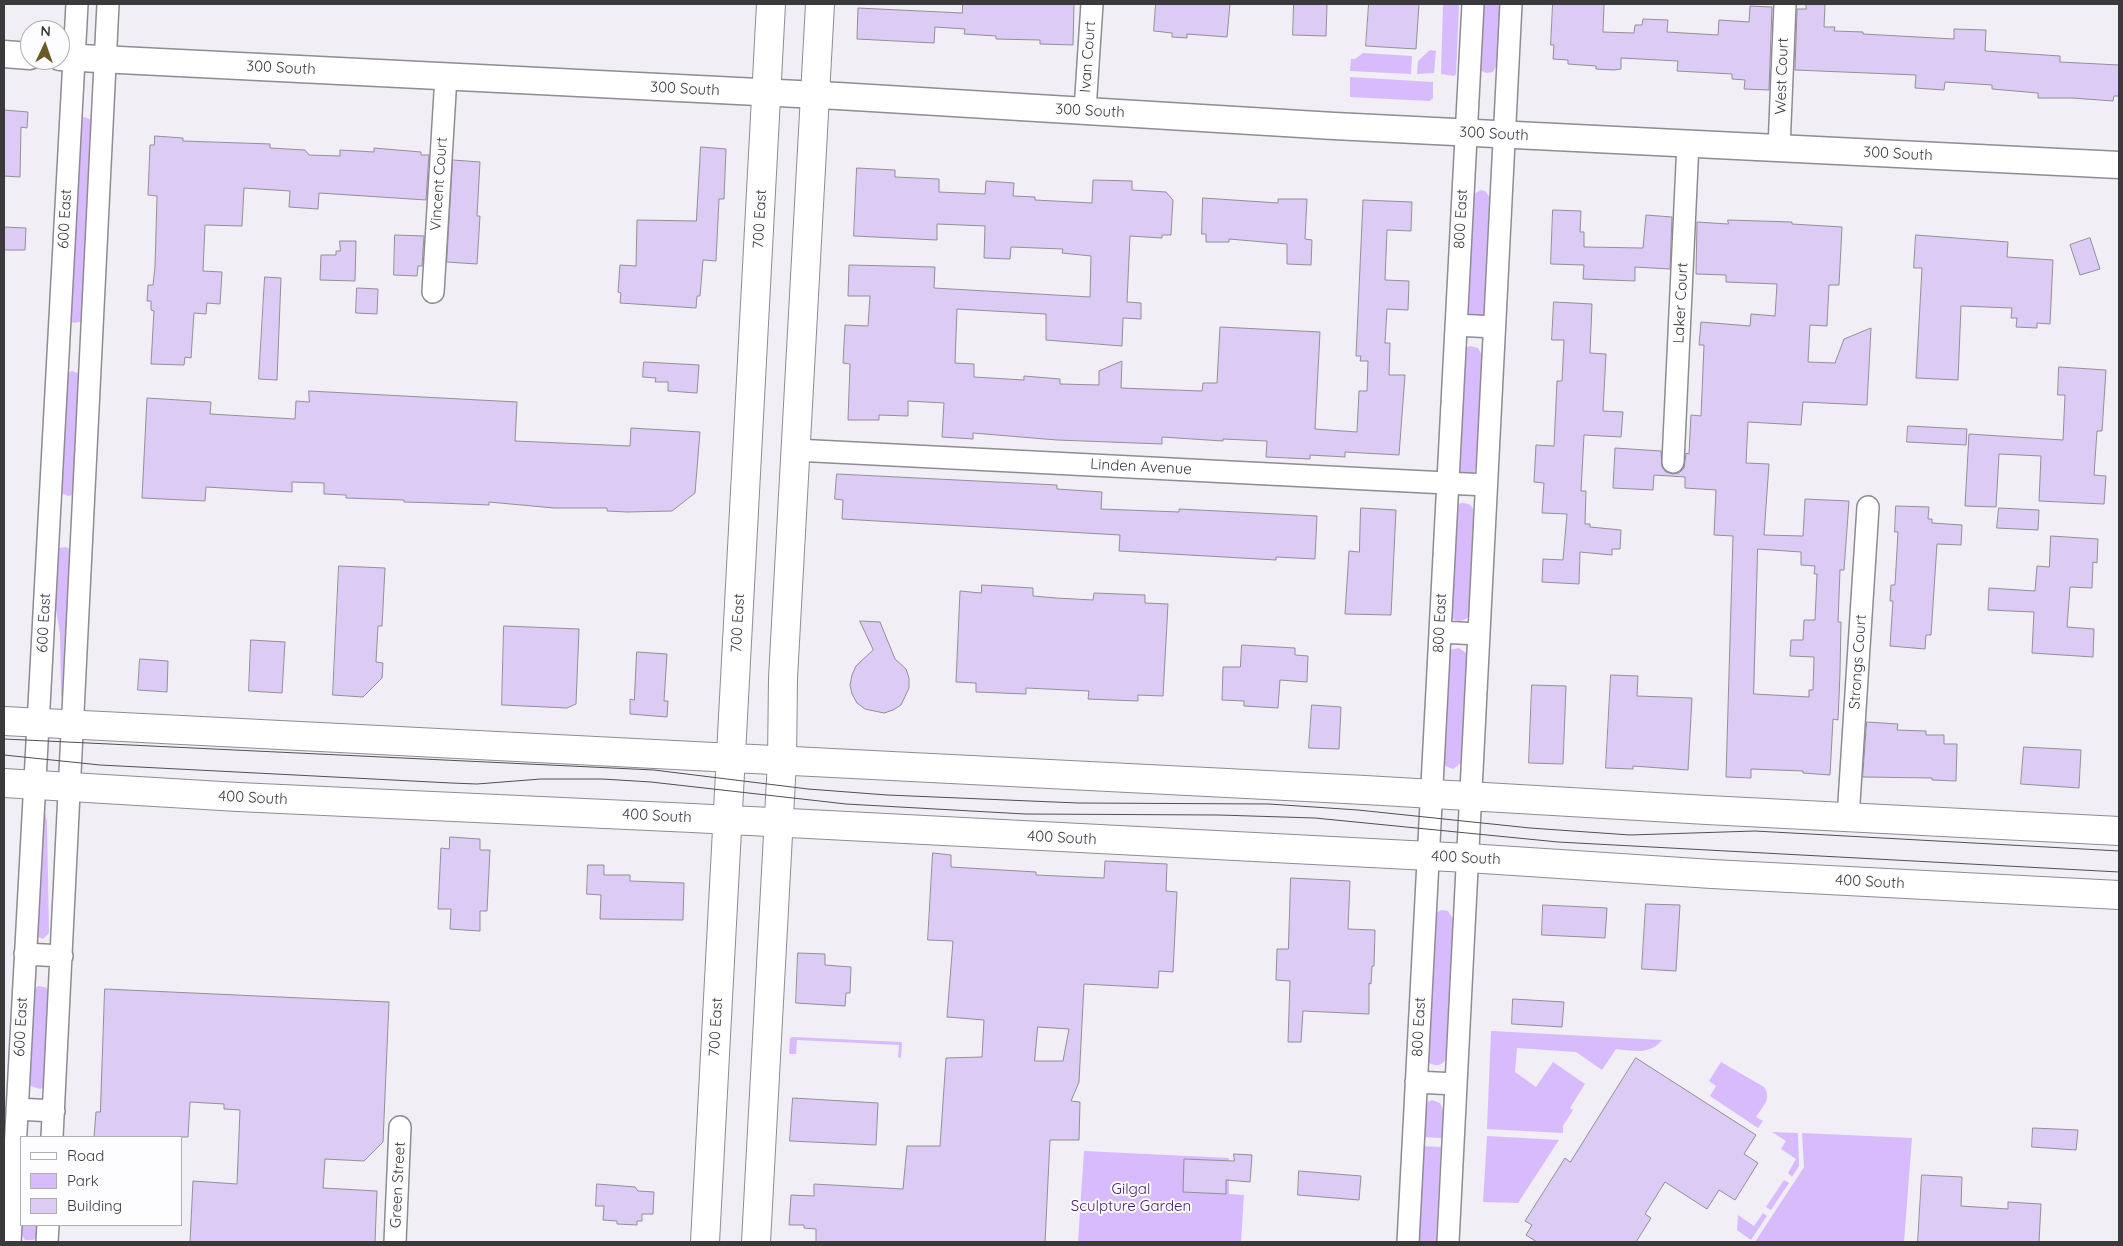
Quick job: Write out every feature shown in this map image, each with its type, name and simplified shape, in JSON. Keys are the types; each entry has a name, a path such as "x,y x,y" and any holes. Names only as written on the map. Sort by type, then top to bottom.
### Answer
{"main road":[{"name":"700 East","path":"705,1242 771,4"},
{"path":"756,1242 820,4"},
{"path":"4,721 1431,793 1848,818 2119,831"},
{"name":"400 South","path":"4,783 70,788 1468,858 1712,874 2119,895"}],"street":[{"name":"600 East","path":"70,42 77,4"},
{"path":"52,1136 74,724 108,4"},
{"name":"Ivan Court","path":"1085,110 1092,4"},
{"name":"800 East","path":"1408,1242 1472,4"},
{"path":"1448,1242 1511,4"},
{"name":"West Court","path":"1779,148 1785,4"},
{"path":"4,54 20,55"},
{"name":"300 South","path":"70,58 767,92 1466,132 2119,165"},
{"name":"600 East","path":"10,1242 58,346 67,70"},
{"name":"Vincent Court","path":"432,292 446,76"},
{"name":"Laker Court","path":"1673,462 1688,143"},
{"path":"1456,325 1494,328"},
{"path":"58,346 92,348"},
{"name":"Linden Avenue","path":"796,450 1486,485"},
{"name":"Strongs Court","path":"1848,818 1868,507"},
{"path":"49,528 83,529"},
{"path":"1440,632 1479,634"},
{"path":"25,954 62,956"},
{"path":"1416,1082 1456,1084"},
{"path":"17,1109 54,1111"},
{"name":"Green Street","path":"395,1242 400,1127"},
{"path":"47,1242 48,1226"}],"green space":[{"path":"1443,4 1459,4 1456,74 1454,76 1441,74"},
{"path":"1480,4 1501,4 1498,62 1493,72 1486,73 1480,70"},
{"path":"1430,50 1436,51 1434,73 1417,74 1418,61"},
{"path":"1363,53 1412,56 1411,74 1350,71 1351,59 1355,59"},
{"path":"1350,77 1433,82 1433,98 1430,101 1350,97"},
{"path":"84,117 94,121 84,321 74,323 70,321 79,120"},
{"path":"1481,190 1485,191 1491,199 1485,311 1482,316 1470,317 1466,314 1472,195"},
{"path":"1470,346 1478,348 1482,355 1477,462 1474,473 1468,475 1458,471 1465,348"},
{"path":"72,371 80,374 74,494 69,496 60,493 67,373"},
{"path":"1461,503 1471,506 1475,514 1469,616 1465,620 1460,621 1450,616 1457,505"},
{"path":"59,548 71,549 64,698 61,696 60,633 53,592 56,553"},
{"path":"1459,648 1466,653 1467,659 1462,757 1461,763 1453,769 1443,765 1447,653 1450,650"},
{"path":"45,813 47,821 49,933 43,939 36,936 43,814"},
{"path":"1442,910 1448,911 1453,919 1446,1054 1445,1061 1436,1065 1427,1061 1435,913"},
{"path":"38,986 45,987 51,992 47,1086 40,1089 28,1085 33,991"},
{"path":"1491,1031 1662,1040 1647,1050 1616,1049 1602,1070 1576,1052 1517,1048 1515,1072 1536,1087 1553,1062 1585,1084 1570,1108 1573,1110 1563,1126 1563,1133 1487,1129"},
{"path":"790,1038 902,1042 901,1058 898,1057 899,1045 797,1040 796,1054 789,1054"},
{"path":"1721,1062 1764,1087 1767,1099 1756,1117 1763,1121 1758,1128 1710,1096 1716,1086 1709,1081"},
{"path":"1432,1100 1440,1103 1443,1109 1442,1138 1421,1137 1424,1104"},
{"path":"1772,1132 1798,1133 1799,1166 1792,1177 1788,1173 1796,1159 1781,1149 1786,1141"},
{"path":"1802,1133 1912,1138 1904,1242 1755,1242 1804,1167"},
{"path":"1487,1136 1559,1140 1518,1203 1483,1202"},
{"path":"1421,1146 1441,1147 1436,1242 1416,1242"},
{"name":"Gilgal Sculpture Garden","path":"1084,1151 1229,1158 1229,1194 1244,1195 1241,1242 1078,1242"},
{"path":"1784,1180 1789,1183 1771,1210 1766,1207"},
{"path":"1763,1213 1767,1216 1751,1240 1737,1230 1738,1215 1754,1226"},
{"path":"21,1226 42,1226 40,1237 33,1240 25,1240 21,1234"}],"building":[{"path":"963,4 1074,4 1073,45 1040,44 1040,40 996,39 996,36 964,34 965,29 935,27 934,43 857,39 858,8 962,13"},
{"path":"1156,4 1230,4 1227,37 1187,34 1187,38 1172,37 1172,33 1154,31"},
{"path":"1294,4 1327,4 1326,36 1293,35"},
{"path":"1369,4 1419,4 1416,49 1366,46"},
{"path":"1553,4 1604,4 1603,32 1634,33 1635,25 1642,25 1643,19 1668,20 1667,32 1718,35 1719,20 1749,22 1750,6 1772,7 1769,90 1744,89 1745,80 1732,79 1732,74 1677,71 1678,61 1621,58 1621,69 1614,70 1596,69 1596,66 1568,64 1568,60 1553,59 1554,45 1551,45"},
{"path":"1806,4 1825,4 1824,27 1835,27 1834,31 1954,39 1954,29 1986,30 1985,51 2060,56 2060,62 2119,65 2119,96 2114,96 2113,101 2038,98 2038,93 1992,89 1992,85 1945,82 1944,90 1915,88 1916,75 1795,70 1797,9 1806,9"},
{"path":"4,110 28,112 27,128 21,127 20,177 4,176"},
{"path":"155,136 183,138 183,141 270,144 270,148 305,150 309,155 340,156 340,150 374,152 374,148 421,152 421,155 429,155 426,200 319,193 318,209 289,207 290,191 244,188 242,226 205,225 203,271 222,272 220,304 207,303 206,314 194,313 191,358 185,357 184,365 151,364 154,311 151,310 151,301 147,301 148,285 153,285 155,267 157,196 148,195 150,145 154,145"},
{"path":"701,147 726,149 724,199 719,199 716,261 703,260 700,296 697,296 696,308 620,303 621,293 618,292 620,265 636,266 637,220 696,221"},
{"path":"453,160 480,162 477,216 480,216 477,264 447,262"},
{"path":"857,168 895,170 895,177 939,179 939,192 985,194 986,181 1014,183 1013,196 1035,197 1035,200 1092,203 1093,180 1132,181 1132,190 1166,192 1173,200 1171,235 1162,235 1162,238 1130,236 1127,302 1141,303 1141,319 1123,318 1122,346 1046,340 1046,314 957,309 955,363 974,364 974,377 1024,380 1024,376 1060,379 1060,384 1099,385 1099,371 1122,361 1121,388 1202,391 1203,383 1217,383 1220,327 1320,332 1315,429 1357,432 1359,391 1367,391 1368,361 1360,361 1361,356 1356,356 1363,200 1412,202 1411,231 1387,230 1385,280 1409,281 1408,310 1387,309 1385,343 1390,343 1389,375 1405,375 1399,455 1345,452 1345,457 1310,455 1310,459 1266,457 1267,441 1223,439 1223,441 1162,437 1162,444 1057,440 973,433 973,439 942,437 944,403 908,401 908,416 879,415 879,420 848,420 850,364 843,363 845,325 868,326 870,296 848,296 849,265 935,267 934,288 1090,297 1091,256 1062,253 1063,249 1011,247 1010,259 984,258 985,226 937,224 937,240 854,236"},
{"path":"1203,198 1278,203 1278,199 1307,199 1305,239 1312,240 1311,265 1287,264 1287,244 1229,239 1229,242 1206,242 1206,234 1202,234"},
{"path":"1553,210 1581,211 1580,232 1584,232 1584,247 1643,248 1646,215 1672,217 1670,269 1635,267 1635,281 1583,279 1584,265 1551,264"},
{"path":"1728,220 1792,222 1792,224 1842,227 1839,285 1829,285 1827,326 1810,325 1808,362 1835,363 1844,339 1871,328 1867,405 1803,402 1801,425 1748,422 1746,463 1769,464 1764,535 1803,536 1805,499 1849,501 1844,570 1840,570 1838,622 1841,622 1838,720 1833,719 1830,775 1803,773 1803,771 1751,769 1751,778 1726,777 1733,536 1714,535 1716,490 1685,488 1685,477 1654,475 1653,490 1613,488 1615,448 1661,451 1662,467 1666,472 1679,473 1684,468 1686,453 1689,454 1691,415 1701,416 1704,345 1699,345 1701,322 1750,326 1751,314 1775,316 1777,284 1726,282 1726,275 1696,274 1697,222 1728,224","holes":["1758,549 1801,552 1801,565 1815,566 1814,574 1817,574 1815,620 1804,620 1803,640 1791,640 1790,656 1814,657 1813,690 1809,690 1809,697 1754,694"]},
{"path":"4,227 26,228 25,250 4,250"},
{"path":"395,235 424,236 422,266 418,266 417,276 394,275"},
{"path":"1916,235 2008,242 2007,257 2053,260 2050,324 2037,323 2037,328 2016,327 2017,318 2011,318 2012,308 1961,306 1958,380 1916,378 1922,268 1914,268"},
{"path":"2090,238 2100,269 2080,275 2070,245"},
{"path":"340,241 356,241 355,281 320,280 321,255 336,255 336,251 340,251"},
{"path":"265,277 281,278 277,380 259,379"},
{"path":"357,288 378,289 377,314 356,313"},
{"path":"1554,302 1592,304 1590,353 1606,354 1603,411 1623,412 1621,437 1584,435 1581,491 1586,491 1585,524 1590,524 1590,527 1621,530 1620,549 1612,549 1612,555 1580,552 1579,584 1542,582 1543,559 1563,560 1567,514 1542,513 1544,483 1534,482 1536,445 1554,446 1557,381 1562,381 1564,340 1552,340"},
{"path":"644,362 699,365 697,393 668,391 668,382 655,382 656,378 643,377"},
{"path":"2059,367 2106,370 2102,431 2097,431 2094,475 2106,476 2104,504 2039,501 2041,456 1999,454 1996,507 1965,506 1969,434 2063,440 2065,395 2058,395"},
{"path":"309,391 517,402 515,441 630,446 631,428 700,432 695,493 672,511 627,512 607,511 607,508 554,508 489,502 489,505 346,498 346,495 324,494 324,483 292,482 292,492 206,487 205,501 142,498 147,398 211,402 210,414 295,419 296,401 309,402"},
{"path":"1908,426 1967,429 1966,445 1907,442"},
{"path":"837,474 1057,485 1057,489 1102,492 1101,509 1179,512 1179,509 1317,516 1315,559 1276,557 1276,560 1119,551 1120,535 842,519 843,500 835,499"},
{"path":"1896,506 1929,507 1928,519 1932,519 1932,523 1962,525 1961,545 1937,544 1931,635 1926,635 1925,649 1890,646 1893,601 1890,601 1891,585 1895,585 1898,532 1895,532"},
{"path":"1361,508 1396,510 1391,615 1345,614 1349,551 1359,552"},
{"path":"1999,508 2039,510 2038,530 1997,528"},
{"path":"2051,536 2098,539 2097,563 2093,562 2092,588 2070,587 2067,627 2094,629 2093,657 2032,653 2034,612 1988,610 1989,588 2035,591 2037,566 2049,567"},
{"path":"339,566 385,568 382,626 378,626 376,662 383,663 382,678 363,697 333,695"},
{"path":"982,585 1033,588 1033,596 1056,598 1093,600 1094,593 1145,595 1145,603 1168,604 1163,696 1138,695 1138,701 1088,699 1089,691 1026,688 1026,694 976,692 976,683 956,682 960,591 981,593"},
{"path":"860,621 880,622 895,659 906,669 909,678 909,688 901,705 884,713 865,709 857,703 852,694 850,685 856,666 873,650"},
{"path":"504,626 579,629 576,704 567,708 502,705"},
{"path":"251,640 285,642 282,693 249,691"},
{"path":"1242,645 1295,648 1295,655 1308,656 1307,682 1280,680 1278,708 1244,706 1244,701 1222,700 1223,667 1240,667"},
{"path":"637,652 667,654 664,701 668,701 667,717 630,714 630,699 634,700"},
{"path":"140,659 168,661 167,692 138,690"},
{"path":"1611,675 1638,676 1637,696 1692,698 1688,770 1633,766 1633,769 1606,768"},
{"path":"1532,685 1566,686 1563,764 1529,763"},
{"path":"1312,705 1341,707 1339,749 1309,748"},
{"path":"1867,722 1898,724 1897,730 1926,731 1926,735 1944,735 1944,744 1957,744 1956,781 1932,780 1932,778 1863,777"},
{"path":"2024,747 2081,750 2079,788 2021,784"},
{"path":"450,837 480,839 480,850 490,850 487,911 480,911 480,931 450,929 451,909 438,909 441,848 449,849"},
{"path":"933,853 951,855 951,867 1036,872 1036,875 1104,878 1105,861 1167,864 1166,891 1177,892 1173,972 1159,971 1158,988 1084,984 1079,1082 1071,1101 1080,1102 1079,1140 1050,1140 1045,1242 816,1242 816,1229 804,1228 804,1225 789,1225 791,1195 814,1196 814,1184 903,1189 907,1146 940,1146 946,1058 982,1057 984,1020 947,1017 953,941 928,940","holes":["1038,1027 1069,1029 1063,1061 1035,1061"]},
{"path":"588,865 604,865 604,875 630,875 630,881 684,883 683,920 600,919 601,895 587,894"},
{"path":"1291,878 1350,881 1348,929 1375,930 1374,966 1372,966 1371,984 1369,983 1369,1014 1303,1011 1301,1042 1288,1042 1290,981 1276,980 1277,949 1288,949"},
{"path":"1646,904 1680,905 1676,971 1642,969"},
{"path":"1543,905 1607,908 1605,938 1542,935"},
{"path":"798,953 825,954 825,965 851,967 850,993 846,993 845,1006 796,1003"},
{"path":"105,989 389,1002 383,1142 364,1161 325,1159 323,1188 377,1191 375,1242 190,1242 193,1181 237,1184 240,1110 224,1109 224,1104 190,1102 188,1137 94,1136 96,1112 100,1112"},
{"path":"1513,999 1564,1002 1562,1027 1512,1024"},
{"path":"1636,1058 1756,1135 1744,1154 1758,1163 1735,1200 1719,1190 1707,1209 1665,1182 1645,1214 1651,1218 1636,1242 1537,1242 1526,1235 1532,1225 1525,1221 1565,1158 1570,1162"},
{"path":"793,1098 878,1103 876,1145 790,1141"},
{"path":"2033,1128 2078,1130 2076,1150 2032,1147"},
{"path":"1234,1154 1252,1155 1250,1182 1226,1180 1226,1194 1183,1192 1184,1159 1234,1161"},
{"path":"1299,1171 1361,1176 1359,1200 1298,1195"},
{"path":"1922,1175 1962,1177 1961,1206 2008,1209 2008,1202 2041,1204 2039,1242 1918,1242"},
{"path":"597,1184 635,1187 638,1191 654,1192 653,1214 642,1214 642,1221 637,1221 637,1225 617,1224 617,1221 603,1220 604,1206 596,1206"}],"tram line":[{"path":"4,739 654,770 808,789 887,795 1078,803 1269,804 1358,810 1530,828 1630,835 1755,831 2119,851"},
{"path":"4,755 100,765 451,783 477,784 541,779 602,779 651,782 846,804 1025,814 1219,815 1315,818 1558,842 2119,872"}]}
